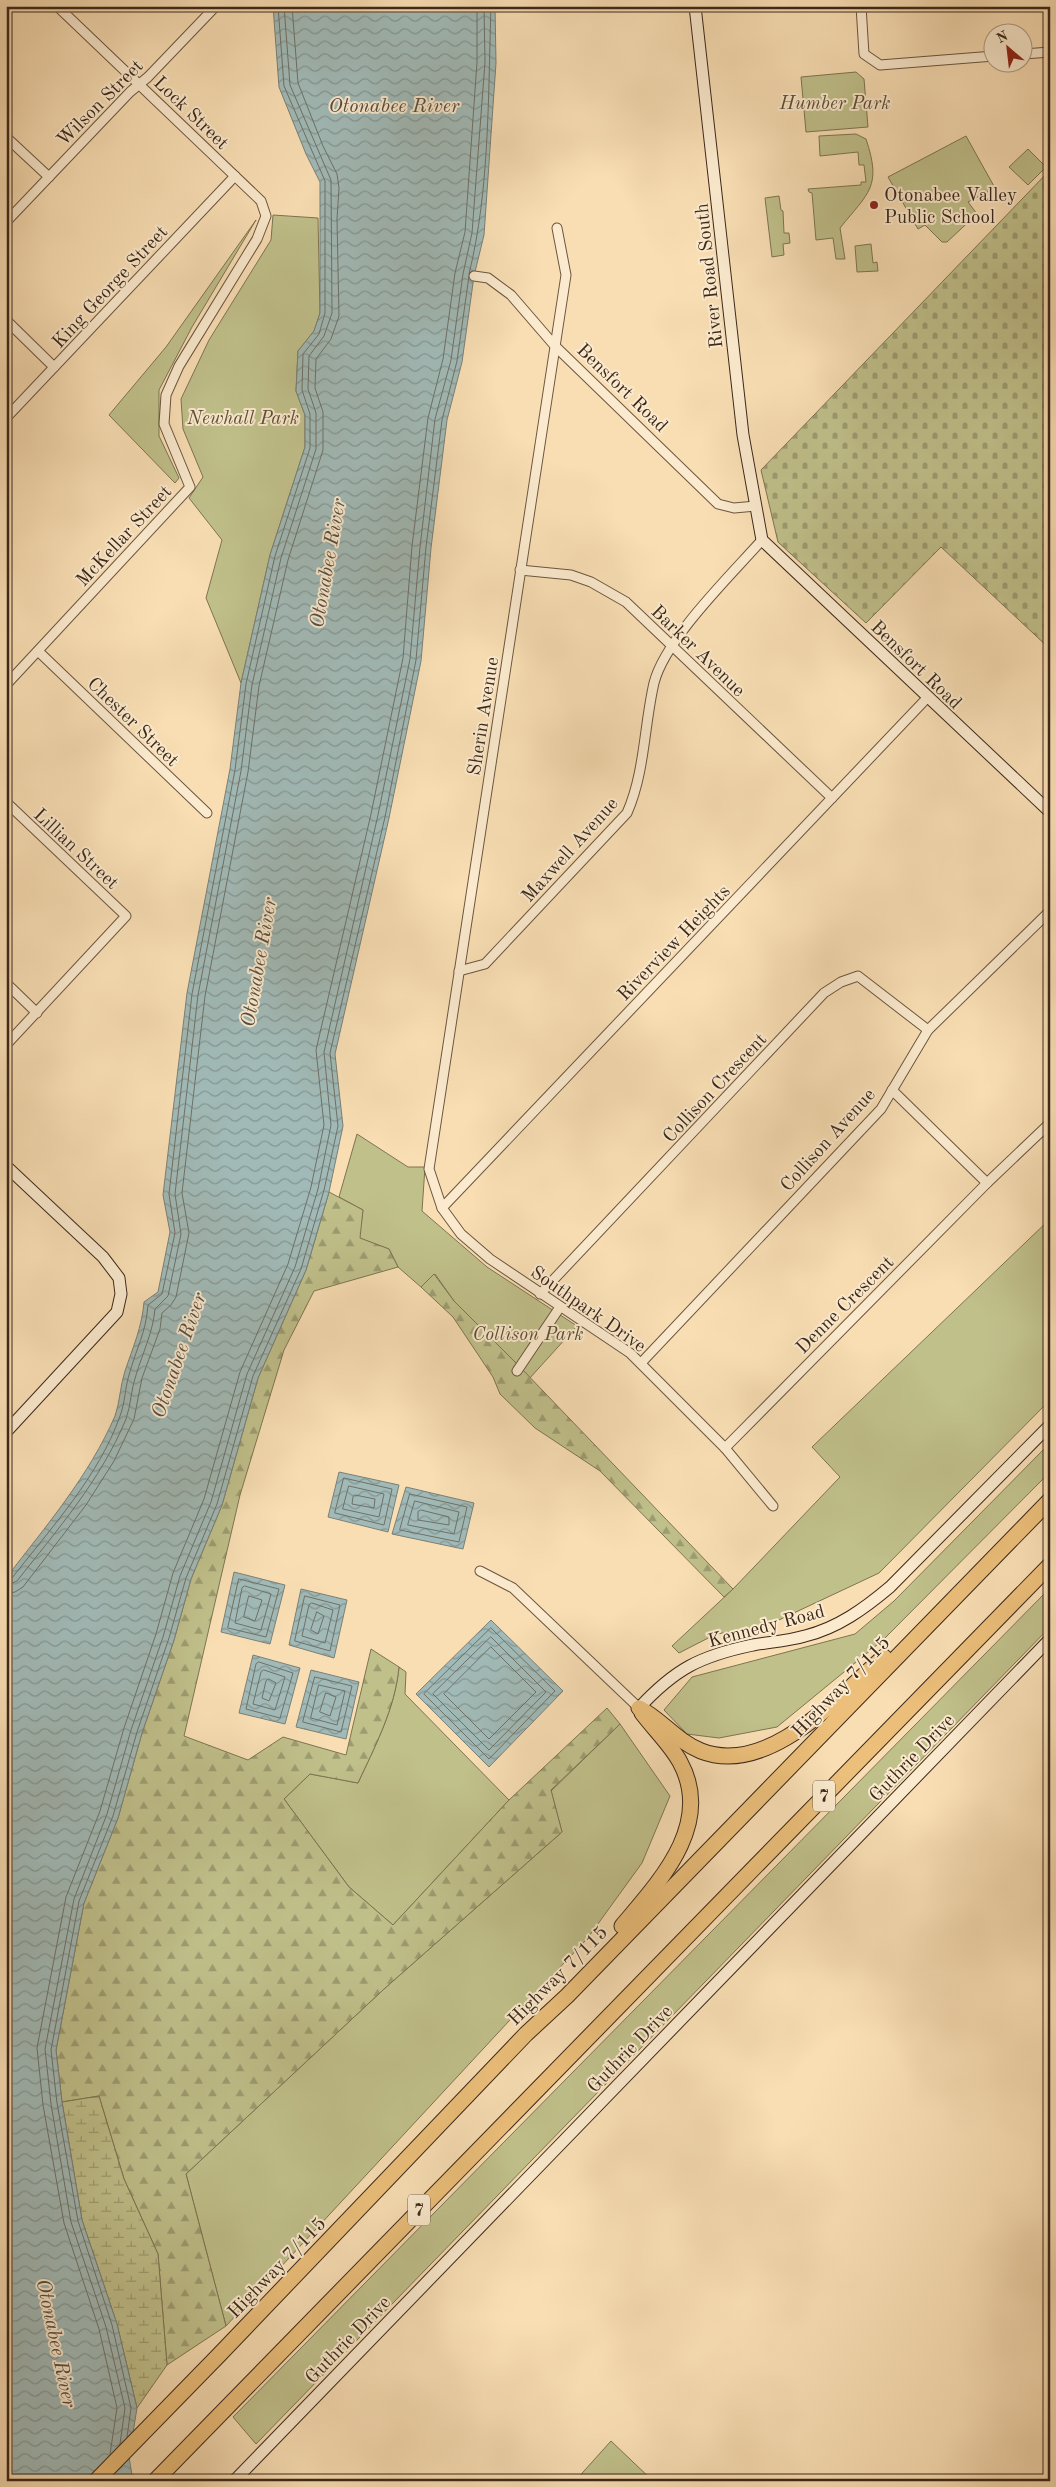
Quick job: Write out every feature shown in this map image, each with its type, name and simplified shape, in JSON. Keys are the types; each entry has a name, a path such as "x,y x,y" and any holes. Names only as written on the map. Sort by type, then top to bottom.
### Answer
{"highway":[{"name":"Highway 7/115","path":"96,2481 526,2034 574,1989 1050,1500"},
{"path":"639,1708 653,1715 689,1746 703,1752 736,1755 776,1744 810,1722 997,1553"},
{"name":"7","path":"155,2481 1050,1564"},
{"path":"526,2034 656,1885 686,1833 691,1816 691,1789 680,1760 639,1708"}],"street":[{"name":"Lock Street","path":"57,6 261,200"},
{"name":"Wilson Street","path":"6,222 216,6"},
{"name":"River Road South","path":"695,6 743,435 762,540"},
{"path":"861,6 864,54 880,65 984,57"},
{"path":"1034,53 1050,52"},
{"path":"6,137 48,177"},
{"name":"King George Street","path":"6,418 235,176"},
{"name":"McKellar Street","path":"6,686 190,487 164,424 166,395 179,366 257,239 266,216 261,200"},
{"name":"Sherin Avenue","path":"442,1208 429,1169 566,275 558,228"},
{"name":"Bensfort Road","path":"474,276 488,278 511,295 555,346 718,504 734,508 756,506"},
{"path":"6,320 54,367"},
{"name":"Bensfort Road","path":"762,540 926,698 1050,812"},
{"name":"Maxwell Avenue","path":"459,970 485,964 627,813 637,790 654,681 670,646 762,540"},
{"name":"Barker Avenue","path":"520,570 571,575 591,582 626,602 670,646 832,798"},
{"name":"Chester Street","path":"38,651 208,813"},
{"name":"Riverview Heights","path":"442,1208 926,698"},
{"name":"Lillian Street","path":"6,802 126,916 37,1012"},
{"name":"Collison Avenue","path":"641,1363 881,1109 928,1030 1050,911"},
{"name":"Collison Crescent","path":"540,1294 824,993 841,982 858,976 928,1030"},
{"path":"6,984 37,1012 6,1045"},
{"path":"892,1090 987,1183"},
{"name":"Denne Crescent","path":"725,1448 987,1183 1050,1123"},
{"path":"6,1166 103,1257 119,1278 121,1294 117,1312 6,1432"},
{"name":"Southpark Drive","path":"442,1208 461,1234 490,1259 630,1352 725,1448 773,1506"},
{"path":"517,1371 560,1307"},
{"name":"Kennedy Road","path":"639,1708 661,1684 688,1666 721,1652 805,1636 846,1620 865,1608 890,1587 1050,1425"},
{"path":"480,1571 513,1588 639,1708"},
{"name":"Guthrie Drive","path":"234,2481 1050,1639"}],"green space":[{"name":"Humber Park","path":"856,72 864,79 868,127 806,132 801,77"},
{"path":"856,134 866,139 873,168 872,179 865,197 840,228 845,259 836,259 833,238 816,240 812,193 808,189 861,185 861,182 866,182 864,165 859,165 858,152 820,156 819,136"},
{"path":"966,136 995,188 968,202 977,214 947,242 942,242 925,225 918,229 888,177"},
{"path":"1028,149 1046,167 1028,185 1009,167"},
{"path":"1050,170 1050,649 941,547 866,623 778,542 761,470"},
{"path":"779,196 781,210 783,211 784,233 789,233 790,243 783,244 784,255 772,257 765,198"},
{"name":"Newhall Park","path":"273,215 318,218 320,313 314,331 298,351 296,391 305,415 305,447 270,555 241,683 206,598 222,540 189,498 203,477 183,429 181,399 209,340 271,240"},
{"path":"256,220 192,327 159,390 159,436 179,478 175,483 109,415 166,347"},
{"path":"871,244 873,263 877,262 878,271 857,272 855,246"},
{"name":"Collison Park","path":"357,1134 408,1167 425,1167 422,1211 487,1267 577,1326 529,1379 454,1301 435,1274 421,1287 398,1267 389,1249 359,1238 363,1210 339,1197"},
{"path":"329,1192 363,1210 360,1238 389,1249 398,1267 314,1291 284,1350 240,1495 184,1736 248,1760 283,1737 346,1755 371,1649 399,1667 397,1683 389,1712 358,1783 310,1774 284,1799 349,1887 393,1925 509,1800 607,1708 620,1724 551,1790 562,1832 384,1989 186,2174 226,2326 167,2365 158,2254 124,2179 99,2096 62,2102 56,2050 84,1903 118,1818 142,1733 174,1640 191,1579 222,1505 258,1378 306,1270"},
{"path":"1050,1219 1050,1400 879,1573 764,1627 716,1634 679,1653 672,1646 733,1589 840,1477 812,1447"},
{"path":"434,1274 454,1301 521,1368 733,1589 724,1597 600,1471 535,1428 500,1394 493,1377 453,1317 421,1287"},
{"path":"1050,1443 1050,1472 883,1640 777,1727 719,1738 687,1734 664,1710 692,1677 855,1634 894,1601"},
{"path":"1050,1588 1050,1627 256,2444 233,2417"},
{"path":"399,1667 406,1672 405,1694 509,1800 393,1925 349,1887 284,1799 310,1774 358,1783 389,1712 397,1683"},
{"path":"620,1724 670,1796 642,1863 587,1939 226,2326 186,2174 384,1989 562,1832 551,1791"},
{"path":"99,2096 124,2179 158,2254 167,2365 137,2408 117,2324 82,2220 62,2102"},
{"path":"611,2441 653,2481 575,2481"}],"water":[{"name":"Otonabee River","path":"273,6 495,6 496,63 484,235 474,276 462,362 447,420 431,548 421,661 389,818 335,1054 343,1126 329,1192 306,1270 258,1378 222,1505 191,1579 174,1640 142,1733 118,1818 84,1903 56,2050 62,2102 82,2220 117,2324 137,2408 129,2457 133,2481 6,2481 6,1578 66,1500 93,1459 117,1411 123,1377 139,1328 144,1302 158,1292 170,1232 163,1195 187,993 230,769 241,683 270,555 305,447 305,415 296,391 298,351 314,331 320,313 320,182 306,154 279,87"},
{"path":"339,1472 399,1485 388,1532 328,1517"},
{"path":"406,1487 474,1503 463,1549 392,1534"},
{"path":"234,1572 285,1585 270,1644 221,1632"},
{"path":"301,1589 347,1600 334,1658 289,1645"},
{"path":"491,1620 563,1691 489,1767 416,1694"},
{"path":"253,1655 300,1668 285,1724 239,1713"},
{"path":"311,1670 359,1682 346,1739 296,1727"}],"place":[{"name":"Otonabee Valley Public School","path":"874,205"}]}
